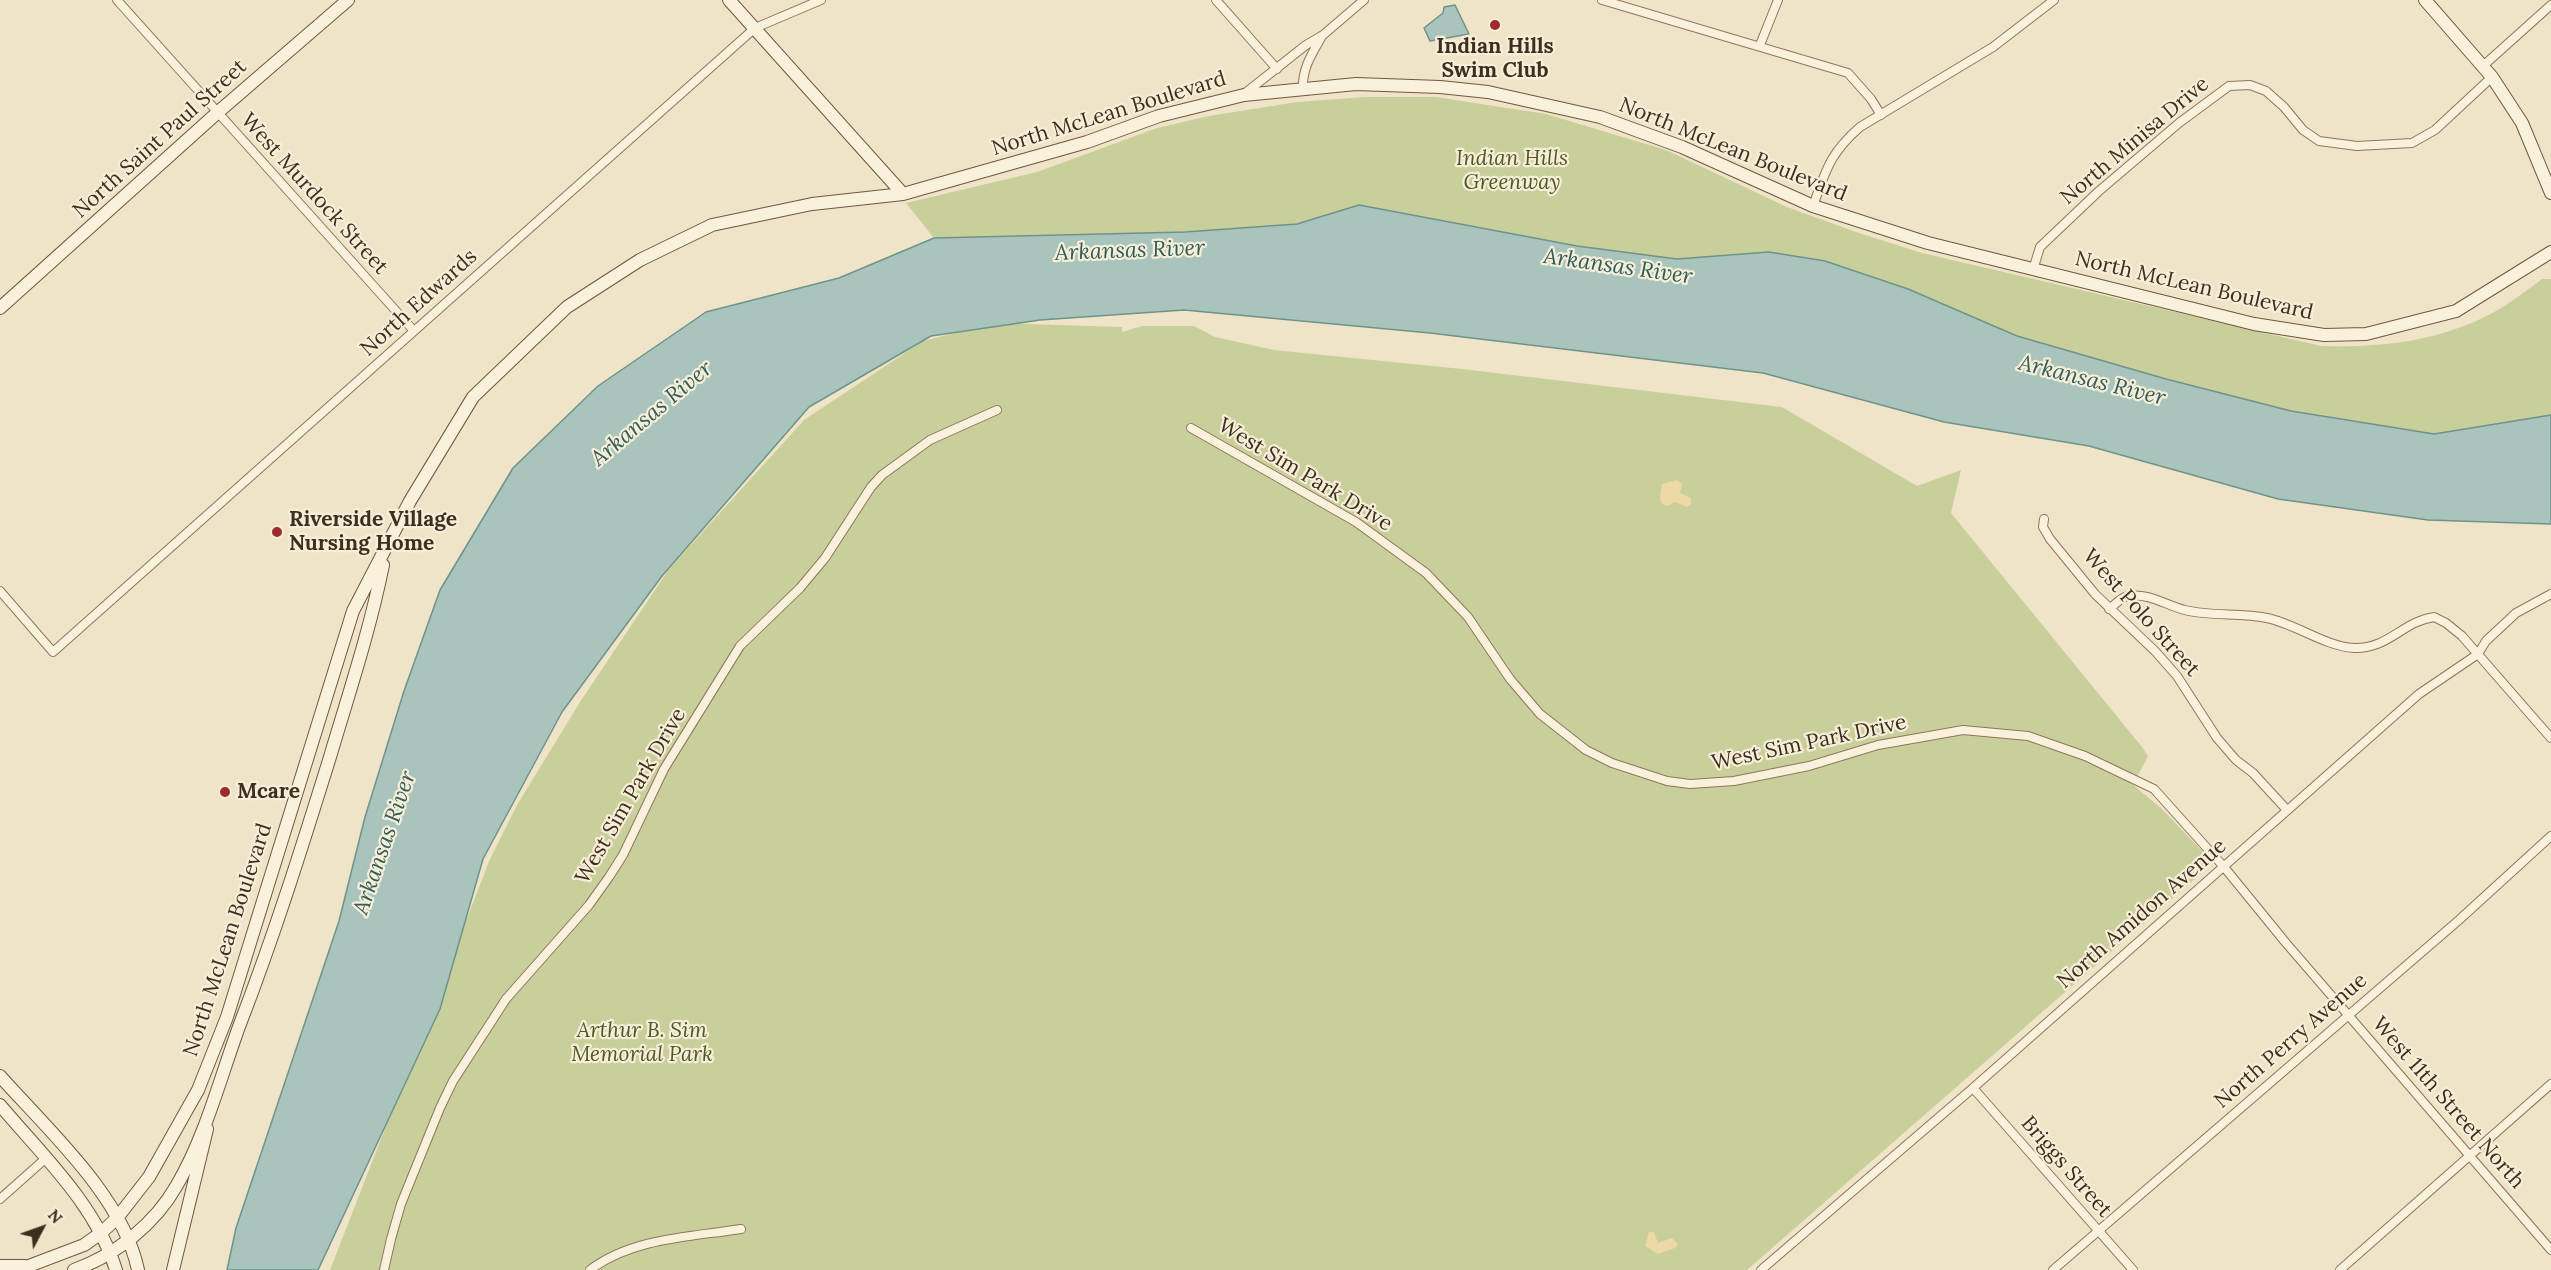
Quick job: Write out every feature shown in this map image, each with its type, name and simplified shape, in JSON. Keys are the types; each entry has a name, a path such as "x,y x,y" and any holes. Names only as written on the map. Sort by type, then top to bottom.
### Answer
{"main road":[{"name":"North Saint Paul Street","path":"0,308 217,112 348,0"},
{"path":"729,0 903,194"},
{"path":"2425,0 2492,77 2522,123 2551,193"},
{"name":"North McLean Boulevard","path":"24,1268 75,1249 101,1233 117,1218 149,1177 198,1090 213,1055 353,611 411,501 473,397 567,307 640,260 712,225 812,204 903,194 1087,142 1159,116 1244,94 1356,84 1440,87 1488,92 1546,103 1600,117 1682,147 1813,206 1928,243 2254,324 2324,335 2366,334 2456,311 2551,252"},
{"name":"North McLean Boulevard","path":"74,1270 111,1253 128,1241 162,1206 177,1185 211,1110 288,891 372,619 386,551"},
{"path":"0,1076 82,1168 117,1218 138,1270"},
{"path":"0,1105 69,1186 101,1233 116,1270"},
{"path":"173,1270 202,1158 211,1110"},
{"path":"0,1266 24,1268"}],"street":[{"name":"West Murdock Street","path":"117,0 414,331"},
{"name":"North Edwards","path":"0,591 53,652 754,28 821,0"},
{"path":"1216,0 1277,69"},
{"path":"1244,94 1306,45 1323,35 1364,0"},
{"path":"1760,45 1778,0"},
{"path":"1813,206 1834,153 1860,127 1993,47 2054,0"},
{"path":"1606,1 1848,73 1871,99 1881,115"},
{"path":"2483,66 2551,5"},
{"path":"1303,88 1307,63 1323,35"},
{"name":"North Minisa Drive","path":"2033,270 2040,247 2099,191 2179,123 2229,86 2250,85 2266,91 2284,107 2303,130 2319,141 2357,146 2412,143 2435,130 2492,77"},
{"name":"West Sim Park Drive","path":"384,1270 401,1204 453,1082 506,999 590,905 609,877 623,855 664,769 740,646 800,588 825,558 871,487 882,475 930,440 997,410"},
{"name":"West Sim Park Drive","path":"1191,428 1356,522 1425,573 1468,617 1510,679 1540,714 1586,750 1612,764 1666,781 1690,784 1734,781 1809,766 1878,745 1963,730 2028,736 2081,755 2154,789"},
{"name":"West Polo Street","path":"2044,519 2043,527 2050,539 2109,609 2155,651 2177,676 2197,703 2217,738 2236,760 2253,773 2287,810"},
{"name":"North Amidon Avenue","path":"1761,1270 1973,1088 2419,694 2478,654 2490,637 2516,613 2551,594"},
{"path":"2109,609 2125,596 2148,596 2184,610 2267,618 2353,648 2375,646 2415,622 2434,617 2457,632 2551,738"},
{"name":"West 11th Street North","path":"2154,789 2224,867 2551,1250"},
{"name":"North Perry Avenue","path":"2053,1270 2459,920 2551,836"},
{"path":"2340,1270 2551,1084"},
{"name":"Briggs Street","path":"1973,1088 2133,1270"},
{"path":"0,1199 45,1159"},
{"path":"590,1270 602,1260 635,1247 741,1229"}],"green space":[{"name":"Indian Hills Greenway","path":"1365,97 1436,97 1546,114 1666,150 1787,207 1922,253 2321,346 2389,344 2433,336 2476,321 2502,307 2542,279 2551,279 2551,415 2434,434 2291,411 2166,379 2017,336 1908,289 1825,261 1769,252 1677,259 1577,246 1359,205 1297,224 1185,232 934,238 906,203 1037,172 1157,128 1209,116 1297,102"},
{"name":"Arthur B. Sim Memorial Park","path":"996,323 1122,327 1122,332 1142,326 1194,326 1215,337 1274,350 1462,369 1782,407 1917,486 1961,470 1951,513 2142,747 2148,756 2133,785 2162,809 2204,853 2207,862 2206,869 1747,1270 330,1270 490,859 517,805 580,702 669,569 804,420 923,341"}],"sand":[{"path":"1677,480 1682,484 1680,493 1691,498 1691,504 1687,507 1675,502 1668,506 1662,504 1660,499 1662,484"},
{"path":"1649,1232 1654,1232 1658,1243 1672,1238 1678,1244 1675,1248 1658,1254 1645,1246"}],"water":[{"path":"1455,5 1469,34 1430,41 1424,28 1443,13 1444,7"},
{"name":"Arkansas River","path":"1359,205 1577,246 1677,259 1769,252 1825,261 1908,289 2017,336 2166,379 2291,411 2434,434 2551,415 2551,524 2428,520 2278,499 2089,446 1944,422 1763,373 1430,333 1184,310 1040,320 931,336 809,407 662,576 562,712 483,859 440,1009 318,1270 227,1270 236,1228 339,921 365,817 404,691 440,590 513,468 598,386 706,312 839,278 934,238 1185,232 1297,224"}],"place":[{"name":"Indian Hills Swim Club","path":"1495,25"},
{"name":"Riverside Village Nursing Home","path":"277,532"},
{"name":"Mcare","path":"225,792"}]}
